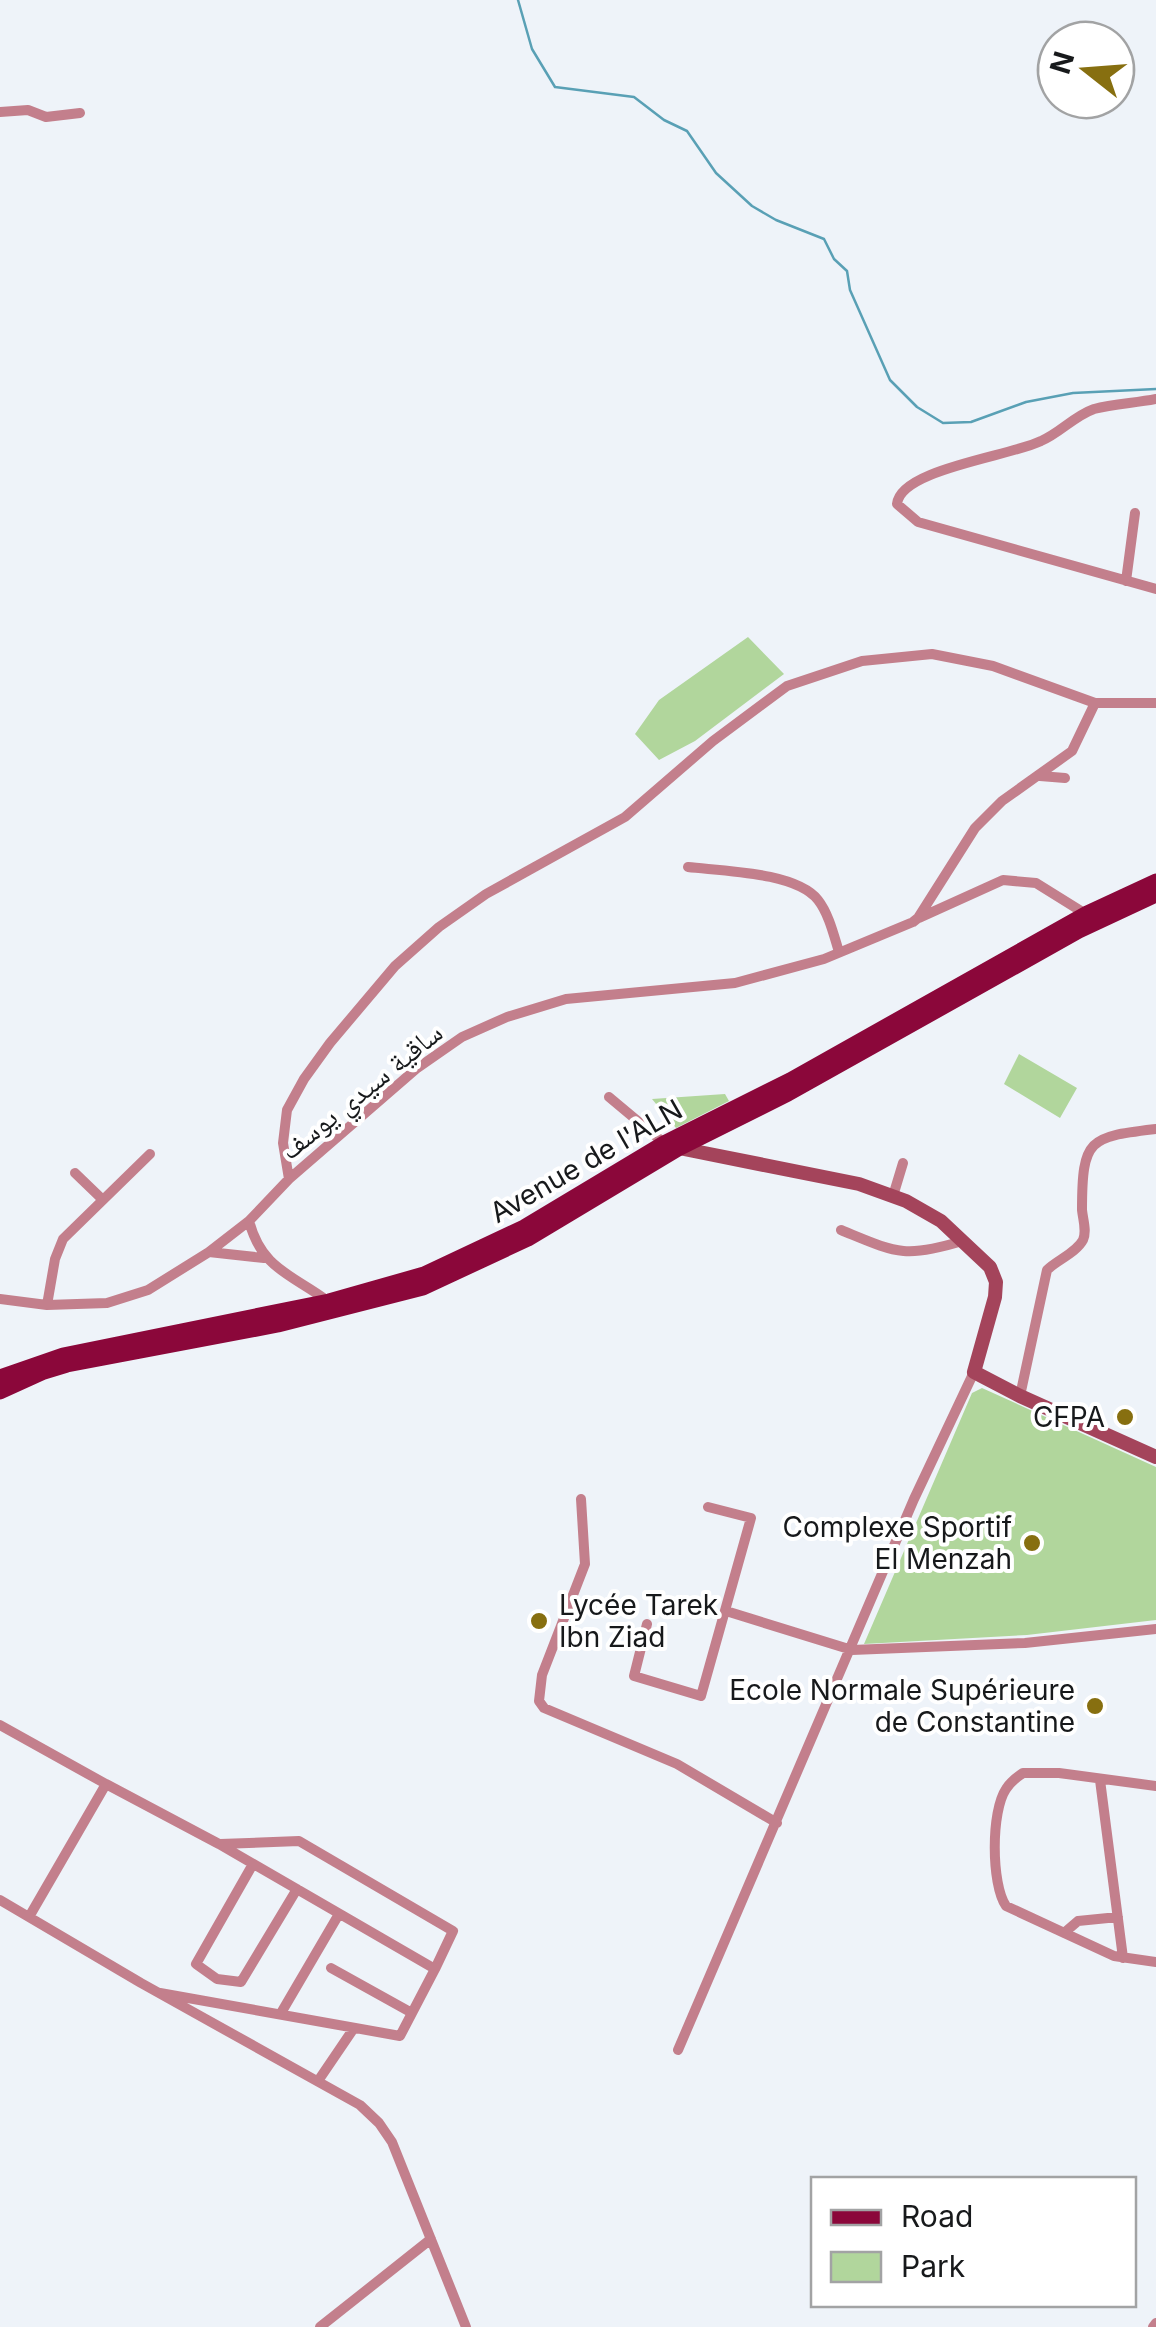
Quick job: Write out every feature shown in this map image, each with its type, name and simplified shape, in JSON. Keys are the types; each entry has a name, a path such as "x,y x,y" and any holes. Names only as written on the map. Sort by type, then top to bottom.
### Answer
{"main road":[{"path":"0,1392 67,1366 423,1288 528,1239 671,1146 788,1094 1156,881"},
{"path":"1091,918 1156,896"},
{"path":"671,1146 860,1184 893,1196 941,1222 990,1267 996,1282 974,1372 1156,1457"},
{"path":"0,1377 63,1354 330,1307"}],"street":[{"path":"0,112 28,110 46,117 80,113"},
{"path":"1156,399 1088,412 1046,440 943,470 903,488 897,504 918,522 1156,589"},
{"path":"1126,581 1134,513"},
{"path":"289,1179 282,1144 287,1110 304,1079 395,966 439,927 486,894 625,817 713,741 787,686 862,661 932,654 993,666 1096,703 1156,703"},
{"path":"918,918 975,828 1002,801 1072,751 1096,703"},
{"path":"1039,776 1065,778"},
{"path":"688,867 757,874 801,888 818,900 839,952"},
{"name":"ساقية سيدي يوسف","path":"0,1298 47,1305 107,1303 148,1290 210,1252 249,1221 289,1179 416,1069 462,1037 507,1018 566,999 735,983 839,952 1003,880 1036,883 1091,918"},
{"path":"609,1097 671,1146"},
{"path":"1020,1396 1047,1270 1079,1246 1085,1232 1085,1164 1093,1144 1108,1135 1156,1130"},
{"path":"47,1305 63,1239 150,1154"},
{"path":"893,1196 903,1162"},
{"path":"75,1173 102,1198"},
{"path":"249,1221 254,1242 264,1258 330,1307"},
{"path":"841,1230 894,1252 911,1254 962,1241"},
{"path":"210,1252 264,1258"},
{"path":"678,2050 914,1499 974,1372"},
{"path":"581,1498 585,1564 542,1675 539,1702 544,1708 707,1779 777,1822"},
{"path":"647,1624 634,1676 701,1696 751,1518 708,1507"},
{"path":"726,1610 852,1650 1024,1643 1156,1629"},
{"path":"0,1725 219,1844 435,1969"},
{"path":"1156,1786 1059,1772 1024,1772 1004,1790 998,1812 996,1879 1006,1906 1124,1958 1156,1962"},
{"path":"1100,1780 1124,1958"},
{"path":"29,1917 106,1784"},
{"path":"160,1993 400,2036 453,1932 299,1841 219,1844"},
{"path":"252,1864 196,1964 217,1979 241,1982 297,1890"},
{"path":"0,1900 360,2105 392,2142 466,2327"},
{"path":"281,2014 340,1914"},
{"path":"1064,1933 1078,1921 1118,1917"},
{"path":"331,1968 412,2013"},
{"path":"318,2081 354,2028"},
{"path":"320,2327 431,2240"}],"green space":[{"path":"748,637 784,674 695,741 659,760 635,734 659,700"},
{"path":"1019,1054 1077,1088 1060,1118 1004,1084"},
{"path":"725,1094 729,1101 676,1128 652,1099"},
{"name":"Complexe Sportif El Menzah","path":"982,1388 1156,1467 1156,1620 1027,1635 864,1644 972,1393"}],"waterway":[{"path":"518,0 532,49 555,87 634,97 664,120 687,131 716,173 752,206 824,239 834,259 847,271 850,290 890,380 917,407 943,423 971,422 1026,402 1073,393 1156,389"}],"place":[{"name":"CFPA","path":"1125,1417"},
{"name":"Complexe Sportif El Menzah","path":"1032,1543"},
{"name":"Lycée Tarek Ibn Ziad","path":"539,1621"},
{"name":"Ecole Normale Supérieure de Constantine","path":"1095,1706"}]}
